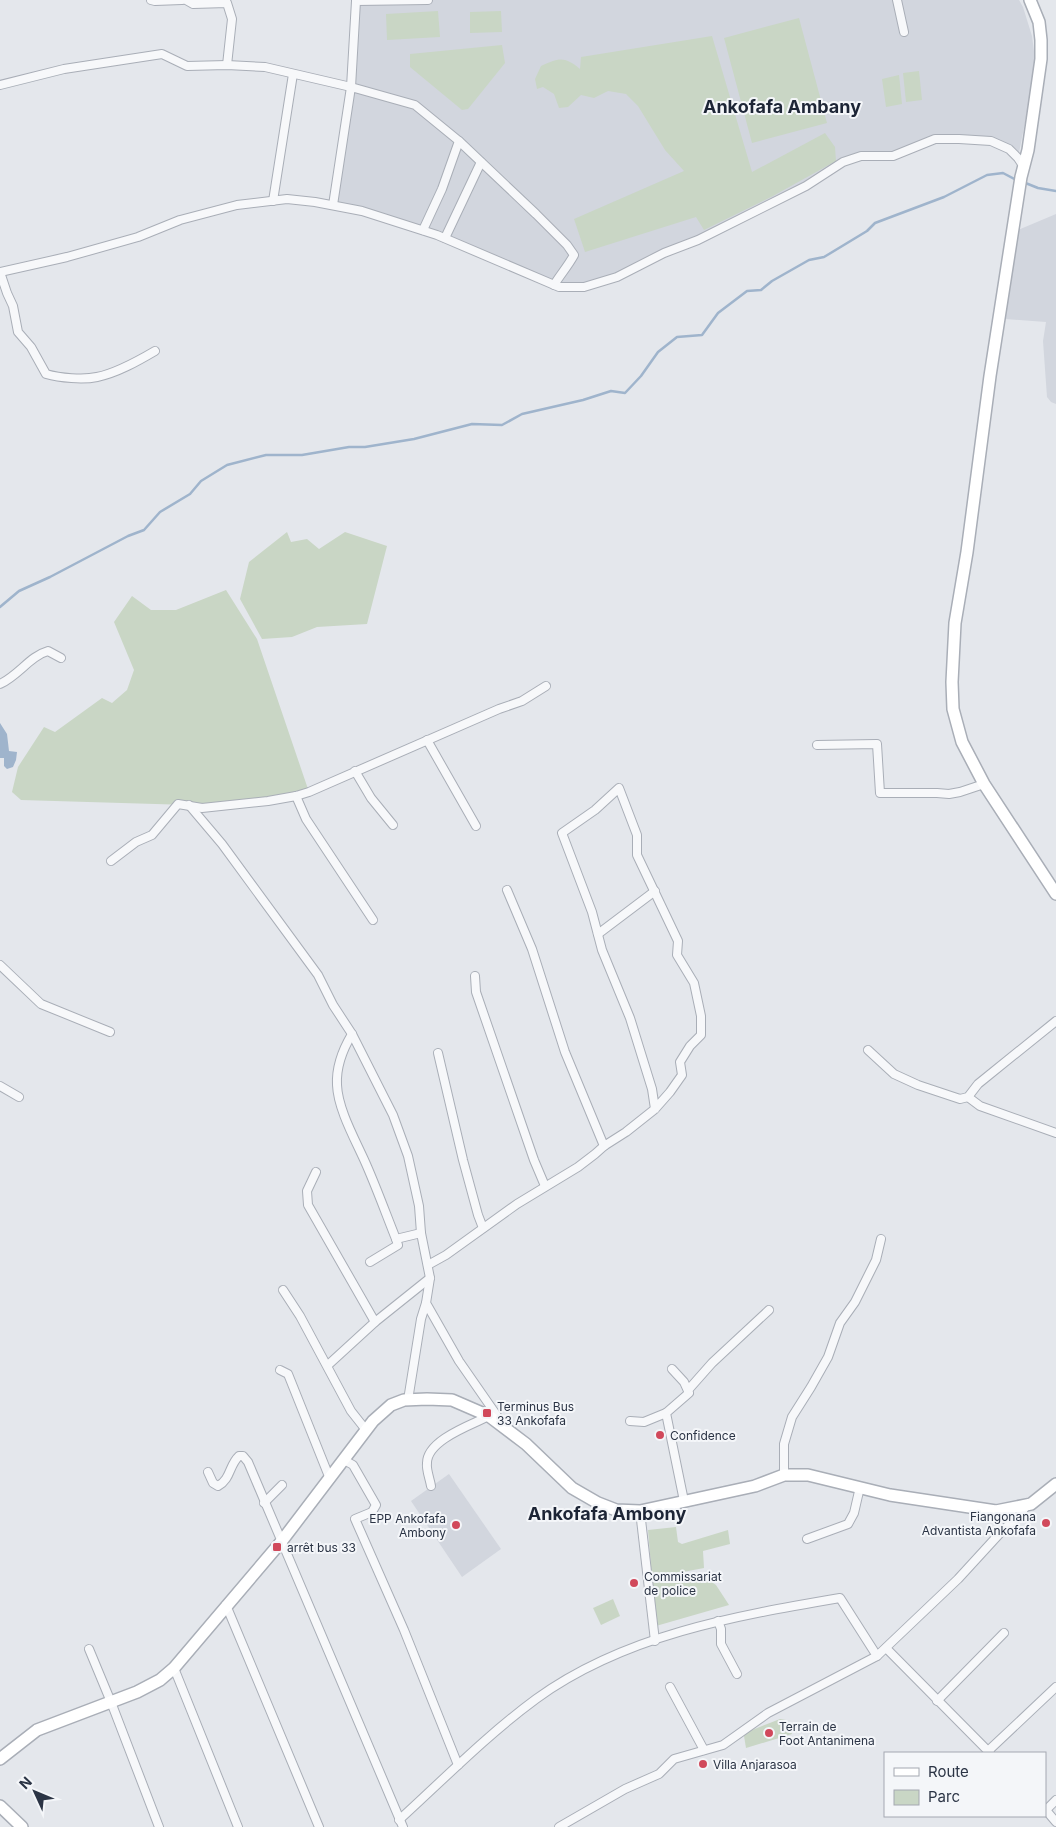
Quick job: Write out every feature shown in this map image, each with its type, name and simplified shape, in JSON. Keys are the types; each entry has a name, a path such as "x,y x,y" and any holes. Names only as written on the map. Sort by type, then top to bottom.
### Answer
{"street":[{"path":"151,0 182,0"},
{"path":"186,0 193,4 227,3 232,19 227,65"},
{"path":"333,206 351,87 356,2 428,0"},
{"path":"897,0 904,32"},
{"path":"1030,0 1038,22 1041,40 1041,59 1028,150 990,376 967,552 955,623 952,682 953,709 962,742 984,784 1056,894"},
{"path":"0,85 64,69 162,54 187,66 227,65 265,68 351,87 415,105 459,141 560,239 574,255 554,285"},
{"path":"273,200 292,74"},
{"path":"155,351 135,362 96,377 57,377 46,374 31,347 18,332 14,306 6,294 0,272 67,257 130,239 180,220 237,205 287,199 362,211 445,238 559,288 584,287 618,277 664,253 698,240 806,186 843,162 861,156 893,156 935,139 991,141 1009,149 1018,158 1022,178"},
{"path":"423,230 442,189 459,141"},
{"path":"445,238 481,162"},
{"path":"0,684 11,678 39,653 48,651 61,658"},
{"path":"112,861 136,842 152,835 178,804 202,808 296,796 499,708 522,701 546,686"},
{"path":"428,740 476,826"},
{"path":"817,745 877,744 880,793 936,792 949,794 984,784"},
{"path":"355,771 371,798 393,825"},
{"path":"428,1265 446,1255 545,1186 578,1167 656,1109 682,1075 680,1062 690,1046 701,1035 701,1016 694,983 677,955 678,941 637,855 637,835 619,788 594,810 562,833 592,912 602,950 630,1018 652,1089 656,1109"},
{"path":"296,796 311,826 373,920"},
{"path":"189,805 222,844 318,975 333,1005 352,1034 393,1115 408,1156 419,1206 421,1233 430,1278 408,1400"},
{"path":"508,890 532,949 566,1052 604,1146"},
{"path":"598,934 655,891"},
{"path":"0,965 41,1004 110,1032"},
{"path":"475,976 476,992 534,1160 545,1186"},
{"path":"868,1050 894,1074 960,1100 968,1096 978,1084 1056,1021"},
{"path":"352,1034 338,1067 337,1086 342,1107 398,1245 370,1262"},
{"path":"438,1053 463,1160 483,1228"},
{"path":"0,1086 19,1097"},
{"path":"968,1096 980,1106 1056,1134"},
{"path":"316,1172 307,1191 308,1205 375,1322"},
{"path":"396,1239 421,1233"},
{"path":"784,1475 784,1444 792,1417 828,1357 840,1323 855,1302 876,1260 881,1239"},
{"path":"328,1365 375,1322 430,1278"},
{"path":"283,1290 328,1365 351,1412 366,1430"},
{"path":"426,1303 459,1361 507,1430"},
{"path":"630,1421 644,1422 666,1414 689,1393 689,1389 712,1363 769,1310"},
{"path":"672,1369 689,1389"},
{"path":"280,1370 288,1374 330,1479"},
{"path":"0,1759 37,1730 137,1692 160,1680 174,1668 281,1542 373,1421 391,1405 408,1400 452,1400 489,1416 526,1444 572,1488 598,1503 616,1510 640,1511 755,1486 784,1475 808,1475 890,1495 996,1511 1031,1504 1056,1484"},
{"path":"666,1414 684,1501"},
{"path":"431,1486 426,1463 429,1452 436,1444 489,1416"},
{"path":"208,1472 213,1483 218,1486 226,1481 235,1459 243,1456 248,1462 401,1823 497,1729 537,1698 568,1678 610,1657 655,1641 735,1616 840,1598 877,1656"},
{"path":"344,1460 353,1465 376,1505 372,1512 355,1519 404,1630 458,1766"},
{"path":"264,1503 282,1486"},
{"path":"807,1539 848,1524 854,1513 860,1487"},
{"path":"559,1827 625,1789 659,1774 674,1759 723,1745 768,1713 877,1656 958,1580 1002,1531 1020,1515 1026,1506"},
{"path":"640,1511 655,1641"},
{"path":"226,1605 319,1827"},
{"path":"718,1621 721,1629 721,1644 737,1674"},
{"path":"937,1701 1004,1633"},
{"path":"886,1648 989,1752 1056,1687"},
{"path":"89,1649 160,1827"},
{"path":"174,1668 238,1827"},
{"path":"670,1686 704,1750"},
{"path":"1046,1809 1056,1800"},
{"path":"0,1806 22,1827"},
{"path":"1046,1811 1056,1823 1052,1827"}],"shaded area":[{"path":"1019,0 1032,36 1036,66 1018,158 991,141 935,139 893,156 861,156 617,277 559,287 445,238 333,205 351,87 356,1"},
{"path":"1056,214 1056,404 1047,397 1043,341 1046,322 1005,319 1018,230"},
{"name":"EPP Ankofafa Ambony","path":"449,1474 501,1549 462,1577 411,1501"}],"green space":[{"path":"438,11 440,37 387,40 386,14"},
{"path":"501,11 502,32 470,33 470,12"},
{"path":"799,18 827,123 752,143 724,38"},
{"path":"712,36 752,172 825,133 835,147 836,161 773,196 704,230 696,217 585,252 574,219 684,171 665,150 638,106 626,94 608,91 594,98 581,95 568,107 559,108 554,94 543,87 537,89 535,79 541,66 552,61 565,60 580,69 581,57"},
{"path":"502,45 505,63 468,109 462,110 410,67 410,54"},
{"path":"919,71 922,100 906,102 903,73"},
{"path":"899,75 902,104 886,107 882,79"},
{"path":"287,532 291,542 307,539 319,549 345,532 387,546 367,624 317,627 292,637 262,639 240,599 249,562"},
{"path":"226,590 257,639 309,792 202,808 189,805 21,800 12,792 18,767 44,727 55,732 102,698 112,703 127,690 134,670 114,622 132,596 151,610 176,610"},
{"path":"676,1527 678,1542 682,1544 728,1530 730,1544 703,1551 704,1568 683,1572 685,1581 704,1577 716,1585 729,1605 656,1626 648,1530"},
{"path":"613,1599 620,1616 601,1625 593,1608"},
{"name":"Terrain de Foot Antanimena","path":"780,1719 786,1720 792,1734 746,1748 744,1736 747,1732"}],"water":[{"path":"0,723 7,734 9,751 17,752 13,767 7,769 4,766 4,758 0,758"}],"waterway":[{"path":"0,607 19,591 128,536 144,530 160,512 190,494 201,481 227,465 266,455 302,455 414,439 472,424 502,425 522,414 583,400 611,391 625,393 641,376 658,352 677,337 702,335 718,313 747,291 761,290 772,281 809,260 824,257 867,231 875,223 944,197 987,175 1003,173 1018,181"},
{"path":"1023,182 1038,188 1056,191"}],"place":[{"name":"Terminus Bus 33 Ankofafa","path":"487,1413"},
{"name":"Confidence","path":"660,1435"},
{"name":"Fiangonana Advantista Ankofafa","path":"1046,1523"},
{"name":"EPP Ankofafa Ambony","path":"456,1525"},
{"name":"arrêt bus 33","path":"277,1547"},
{"name":"Commissariat de police","path":"634,1583"},
{"name":"Terrain de Foot Antanimena","path":"769,1733"},
{"name":"Villa Anjarasoa","path":"703,1764"}],"district":[{"name":"Ankofafa Ambany","path":"782,106"},
{"name":"Ankofafa Ambony","path":"607,1513"}]}
